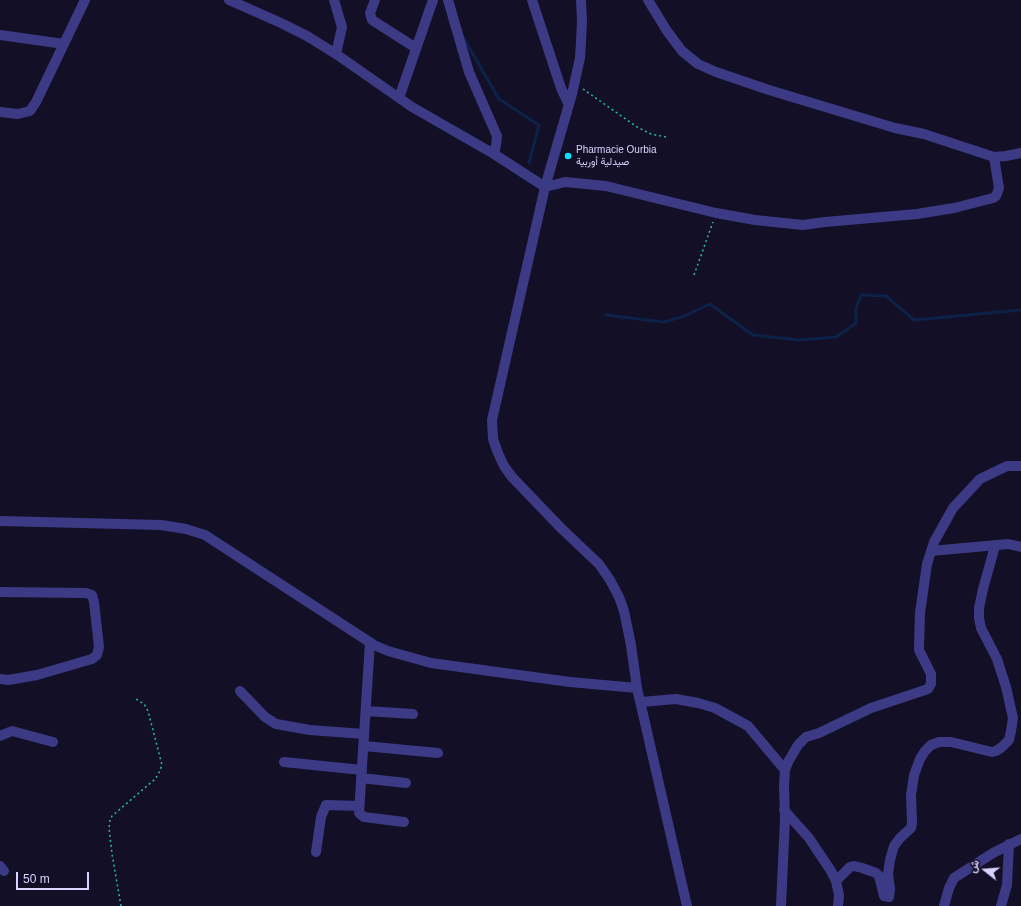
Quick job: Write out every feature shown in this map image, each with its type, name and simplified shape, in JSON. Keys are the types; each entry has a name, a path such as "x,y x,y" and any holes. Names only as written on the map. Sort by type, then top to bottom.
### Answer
{"street":[{"path":"0,112 18,114 30,111 36,102 85,0"},
{"path":"229,0 308,36 412,107 494,154 545,187 565,182 606,186 716,213 755,220 803,225 917,214 954,208 996,196 999,188 994,157"},
{"path":"334,0 342,26 336,54"},
{"path":"376,0 370,13 372,20 416,48"},
{"path":"398,98 433,0"},
{"path":"448,0 470,72 497,136 494,154"},
{"path":"532,0 561,88 569,105"},
{"path":"581,0 582,21 580,58 575,83 545,187 492,420 493,439 498,454 512,477 559,526 599,564 619,597 624,611 631,645 637,688 687,906"},
{"path":"648,0 667,31 682,51 698,64 716,72 768,90 895,128 924,134 994,157 1021,153"},
{"path":"0,35 64,44"},
{"path":"781,906 785,770 798,745 806,737 819,733 871,708 928,689 931,684 931,674 919,646 920,613 927,564 934,542 953,508 980,479 1007,466 1021,466"},
{"path":"0,521 161,525 186,529 205,535 235,556 370,642 388,651 431,663 570,682 637,688"},
{"path":"931,551 1008,544 1021,546"},
{"path":"836,881 850,867 854,866 862,868 876,873 879,876 884,896 889,897 890,889 888,874 890,860 894,846 911,828 911,795 914,775 920,759 931,745 939,742 951,742 996,752 1002,748 1008,740 1013,718 1006,687 997,659 982,628 979,618 979,608 983,590 995,546"},
{"path":"0,592 86,593 92,595 99,647 97,655 92,659 37,675 8,680 0,679"},
{"path":"370,642 359,813 364,817 404,822"},
{"path":"240,691 266,717 276,724 310,730 364,734"},
{"path":"641,702 676,699 715,708 748,726 785,770"},
{"path":"366,712 413,714"},
{"path":"0,736 12,731 53,742"},
{"path":"364,746 438,753"},
{"path":"284,762 362,774 406,783"},
{"path":"316,852 321,817 326,805 359,806"},
{"path":"784,810 809,838 826,862 836,881 839,895 838,906"},
{"path":"944,906 949,888 954,878 993,853 1021,839"},
{"path":"1001,906 1007,885 1009,844"}],"path":[{"path":"575,83 637,127 651,134 666,137"},
{"path":"694,275 716,213"},
{"path":"121,906 112,854 109,828 110,820 112,816 154,780 162,766 148,711 144,704 136,699"}],"waterway":[{"path":"463,37 499,99 539,125 529,163"},
{"path":"606,315 664,322 684,316 710,304 753,335 799,340 836,337 856,323 856,308 861,295 886,296 914,320 1021,310"}],"place":[{"name":"Pharmacie Ourbia صيدلية أوربية","path":"568,156"}]}
